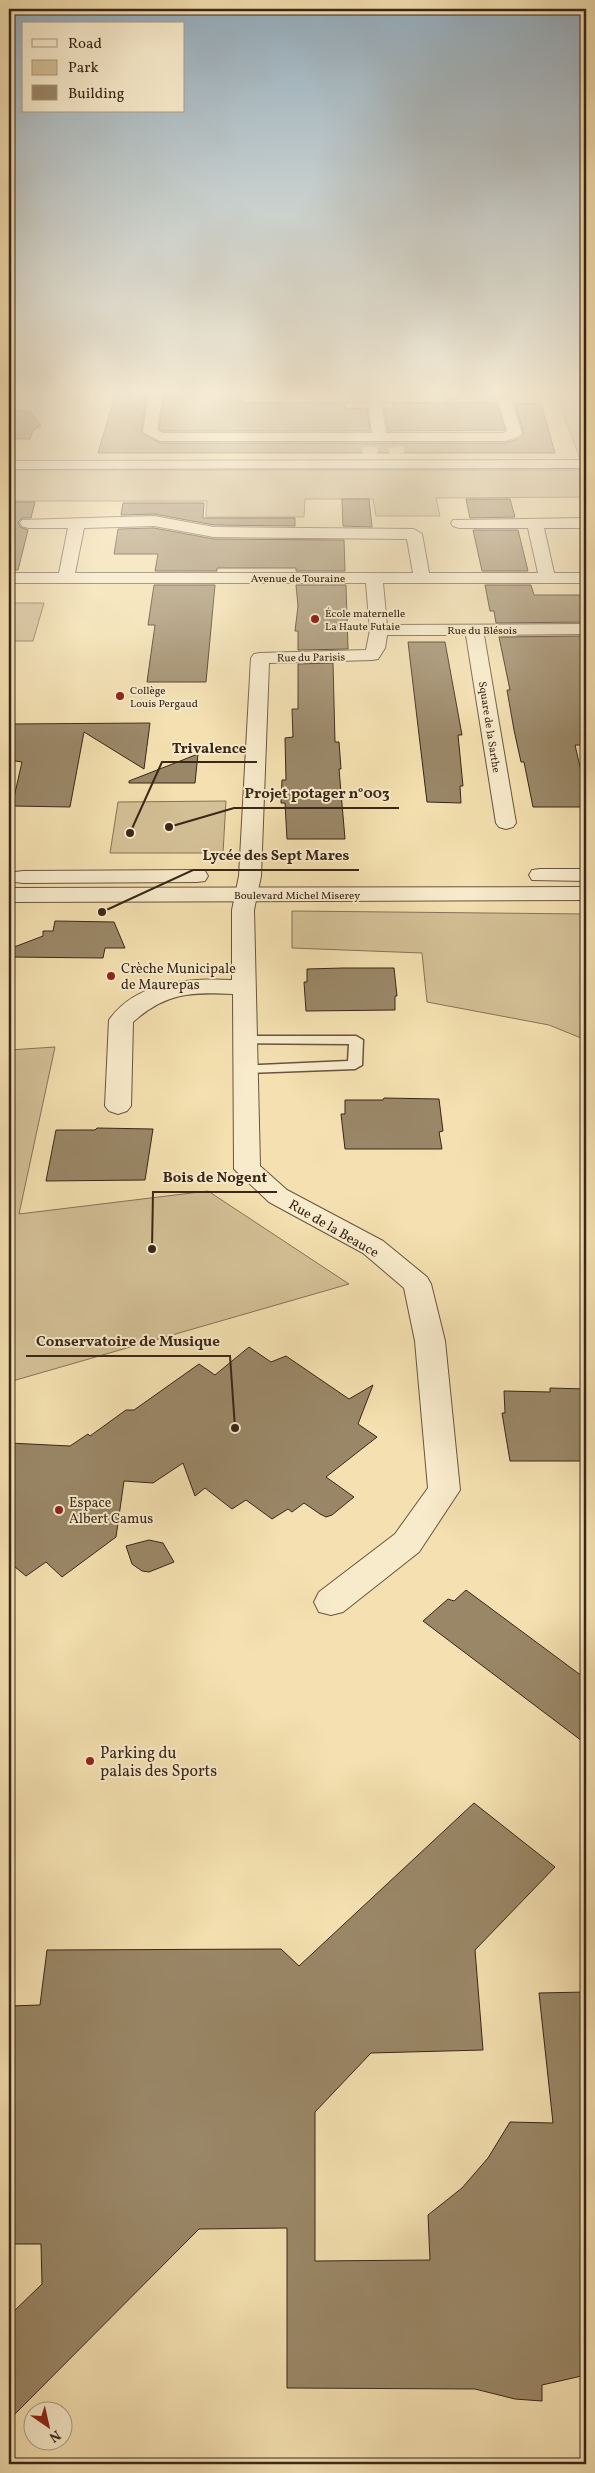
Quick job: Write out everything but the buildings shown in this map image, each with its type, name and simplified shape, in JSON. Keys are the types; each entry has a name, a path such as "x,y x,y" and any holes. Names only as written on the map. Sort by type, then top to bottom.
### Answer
{"street":[{"path":"28,523 154,521 214,532 414,534 422,577"},
{"path":"66,578 77,523"},
{"path":"535,523 547,578"},
{"path":"459,524 586,523"},
{"name":"Avenue de Touraine","path":"9,578 586,578"},
{"name":"Rue du Parisis","path":"247,886 260,658 372,655 377,649 379,630 374,578"},
{"name":"Rue du Blésois","path":"379,630 586,629"},
{"name":"Square de la Sarthe","path":"474,630 506,823"},
{"name":"Boulevard Michel Miserey","path":"9,895 586,875"},
{"name":"Boulevard Michel Miserey","path":"9,877 247,886 586,894"},
{"name":"Rue de la Beauce","path":"247,886 243,910 247,1169 278,1196 373,1247 417,1284 430,1341 444,1490 407,1543 375,1570 331,1602"},
{"path":"118,1106 121,1020 136,1005 158,993 178,987 244,987"}],"lane":[{"path":"245,1040 356,1040 355,1066 245,1069"}],"green space":[{"path":"207,508 304,508 304,517 206,517"},
{"path":"375,508 438,508 440,516 376,516"},
{"path":"9,603 44,603 33,641 9,641"},
{"path":"226,801 223,853 110,853 118,802"},
{"path":"292,911 586,914 586,1040 549,1025 427,1002 422,953 292,948"},
{"path":"55,1047 19,1214 208,1191 349,1284 9,1382 9,1050"}],"place":[{"name":"École maternelle La Haute Futaie","path":"315,619"},
{"name":"Collège Louis Pergaud","path":"120,696"},
{"name":"Projet potager n°003","path":"169,827"},
{"name":"Trivalence","path":"130,833"},
{"name":"Lycée des Sept Mares","path":"102,912"},
{"name":"Crèche Municipale de Maurepas","path":"111,976"},
{"name":"Bois de Nogent","path":"152,1249"},
{"name":"Conservatoire de Musique","path":"235,1428"},
{"name":"Espace Albert Camus","path":"59,1510"},
{"name":"Parking du palais des Sports","path":"90,1761"}]}
